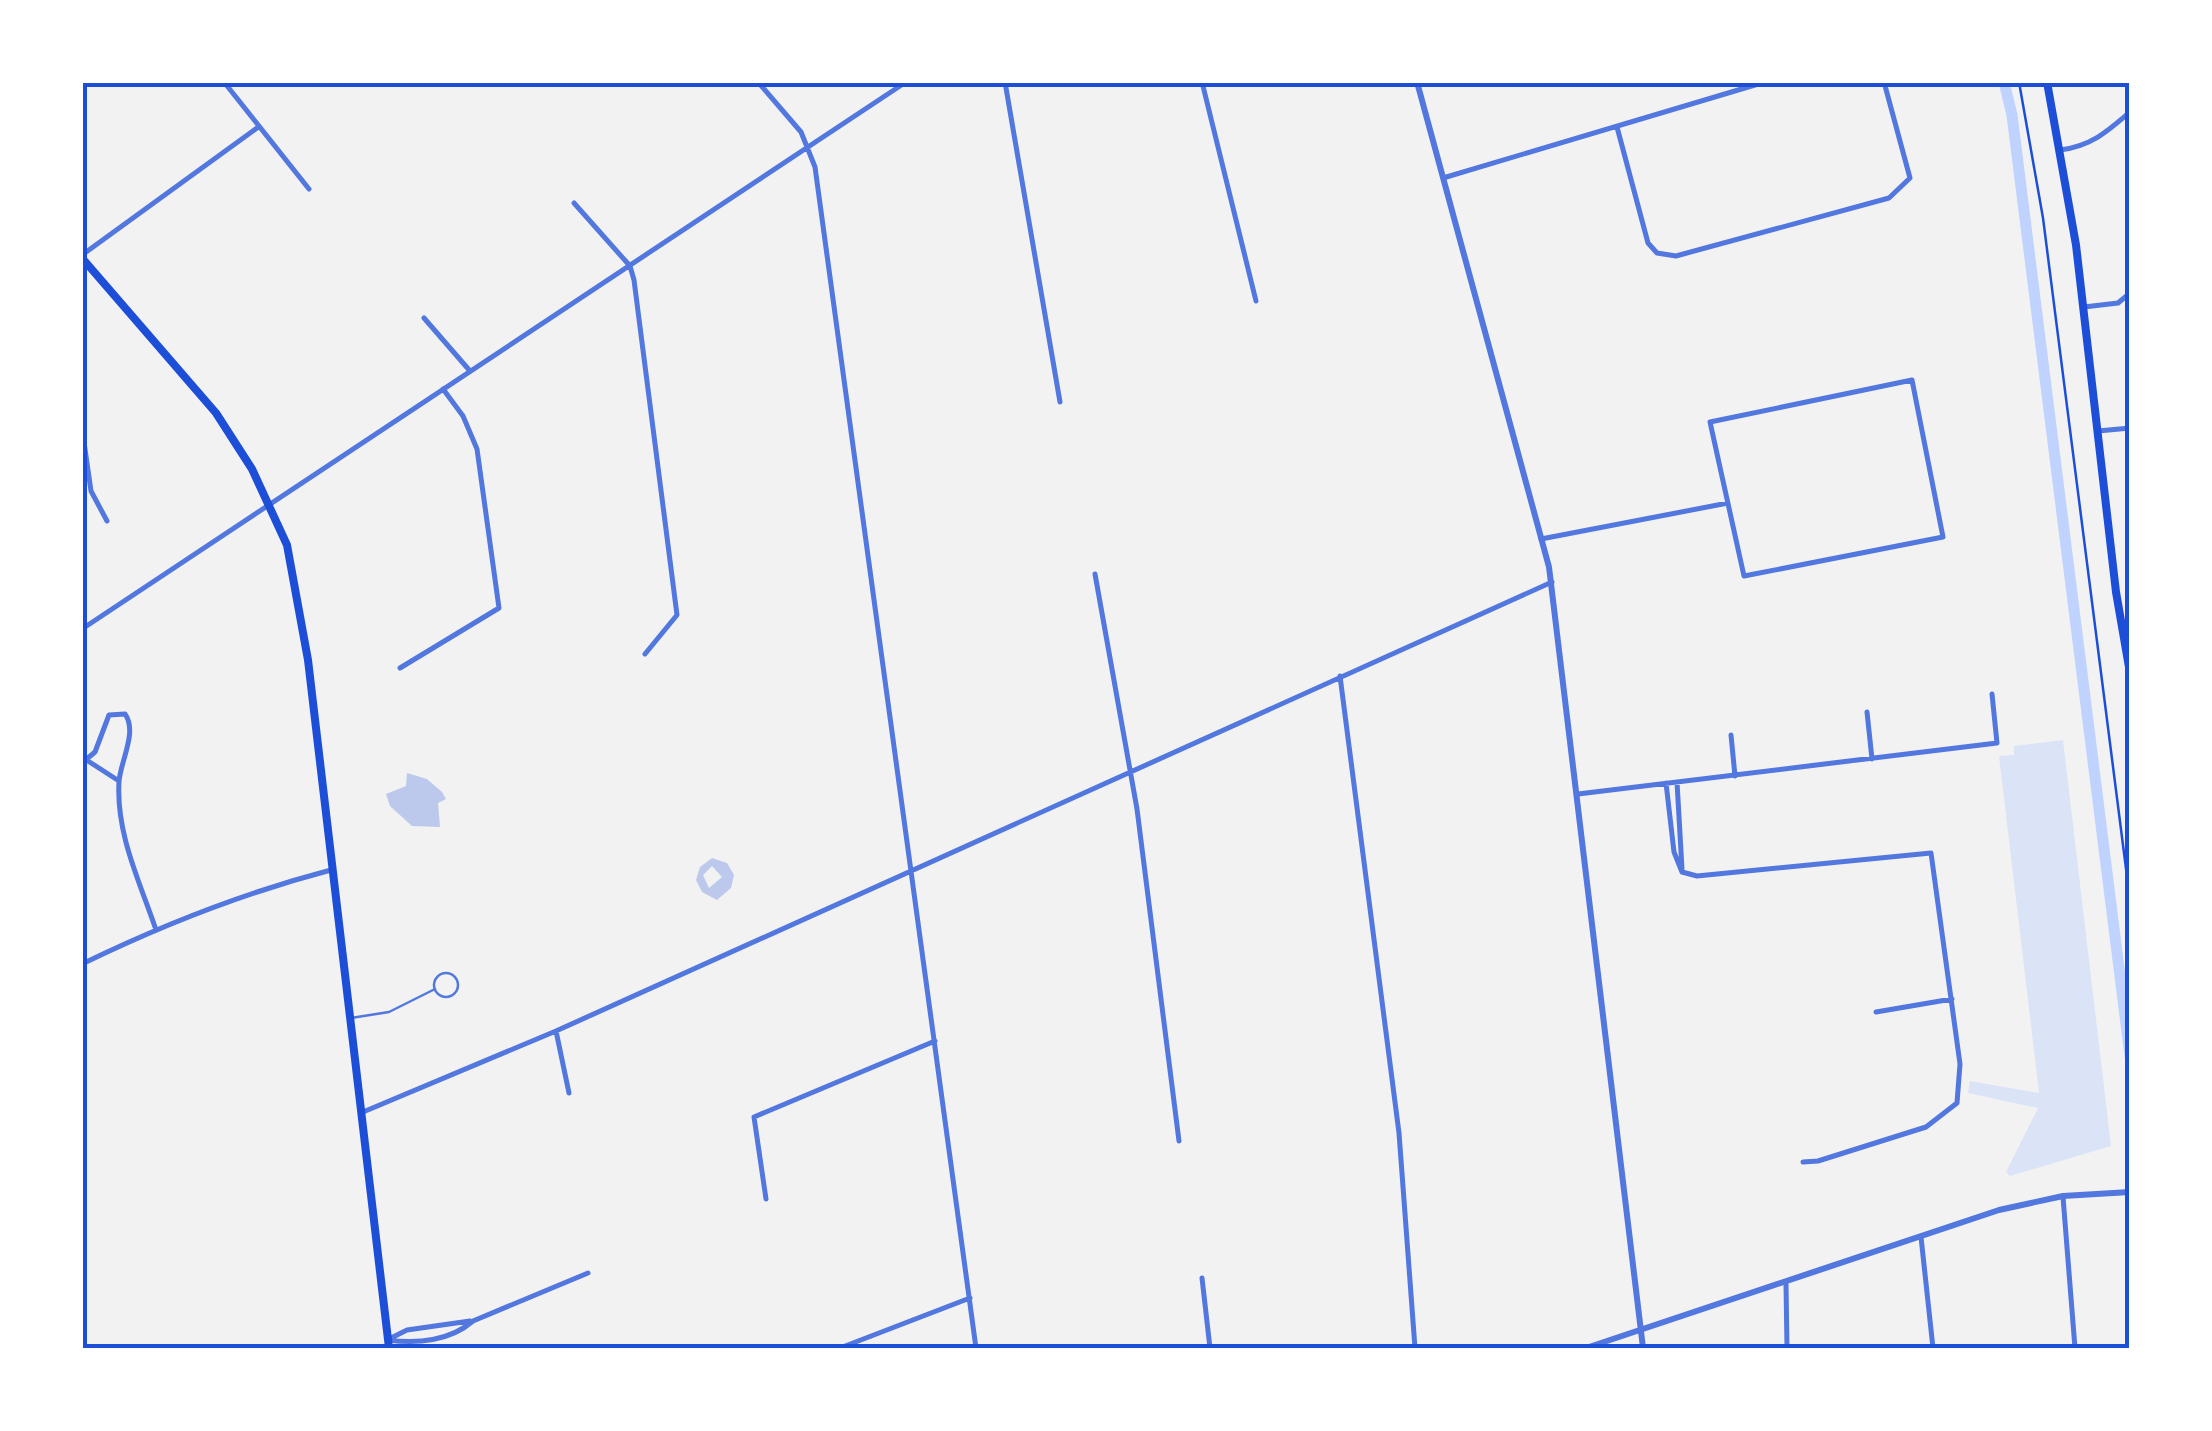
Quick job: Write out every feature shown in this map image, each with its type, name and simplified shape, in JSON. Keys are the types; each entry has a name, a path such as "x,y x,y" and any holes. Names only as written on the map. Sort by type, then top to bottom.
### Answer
{"main road":[{"path":"2047,82 2084,307 2130,672"},
{"path":"82,257 208,404 271,504 299,596 388,1344"}],"street":[{"path":"224,82 252,114 256,128 309,190"},
{"path":"758,82 809,147 976,1348"},
{"path":"82,629 906,82"},
{"path":"1005,82 1060,402"},
{"path":"1202,82 1256,301"},
{"path":"1416,82 1552,582 1643,1348"},
{"path":"1443,178 1764,82"},
{"path":"1617,127 1648,244 1657,254 1676,256 1889,198 1910,178 1884,82"},
{"path":"2060,150 2083,147 2130,112"},
{"path":"82,257 256,128"},
{"path":"574,203 630,266 677,615 672,627 645,654"},
{"path":"2084,307 2118,303 2130,293"},
{"path":"424,318 470,371"},
{"path":"1912,380 1943,538 1744,576 1728,503 1710,422 1912,380"},
{"path":"400,668 498,611 477,449 468,425 443,389"},
{"path":"82,428 92,491 108,521"},
{"path":"2097,431 2130,428"},
{"path":"1541,538 1728,503"},
{"path":"1096,574 1131,771 1179,1141"},
{"path":"360,1113 556,1031 1552,582"},
{"path":"1340,676 1398,1133 1415,1348"},
{"path":"1578,794 1997,743 1992,694"},
{"path":"119,781 85,762 102,736 108,714 116,711 130,720 119,781 122,834 155,928"},
{"path":"1866,712 1872,759"},
{"path":"1731,735 1736,776"},
{"path":"1677,782 1682,872"},
{"path":"1666,783 1670,824 1682,872"},
{"path":"1670,824 1682,822"},
{"path":"1682,872 1696,876 1932,853 1960,1076 1957,1103 1947,1115 1926,1126 1818,1161 1802,1162"},
{"path":"82,964 155,928 246,893 331,870"},
{"path":"1876,1012 1952,998"},
{"path":"556,1031 569,1093"},
{"path":"766,1199 754,1118 935,1042"},
{"path":"1586,1348 1999,1210 2063,1196 2130,1192"},
{"path":"2063,1196 2075,1348"},
{"path":"1920,1237 1932,1348"},
{"path":"388,1344 438,1324 473,1321 588,1273"},
{"path":"1202,1278 1210,1348"},
{"path":"1786,1284 1787,1348"},
{"path":"840,1348 970,1298"},
{"path":"388,1344 459,1333 473,1321"},
{"path":"438,1324 441,1337"}],"lane":[{"path":"350,1018 389,1012 435,989 442,974 457,982 452,996 444,996 435,989"}],"path":[{"path":"2019,82 2045,236 2130,900"}],"shaded area":[{"path":"2063,740 2111,1146 2010,1176 2006,1172 2038,1108 1968,1093 1970,1081 2039,1093 1999,756 2014,755 2014,746"}],"building":[{"path":"407,773 427,779 442,792 446,799 438,803 440,827 412,826 390,806 386,794 406,786"},
{"path":"712,858 727,863 734,875 731,888 717,900 702,892 696,880 700,867","holes":["712,866 722,877 709,888 703,875"]}],"waterway":[{"path":"2004,82 2012,115 2130,1056"}]}
